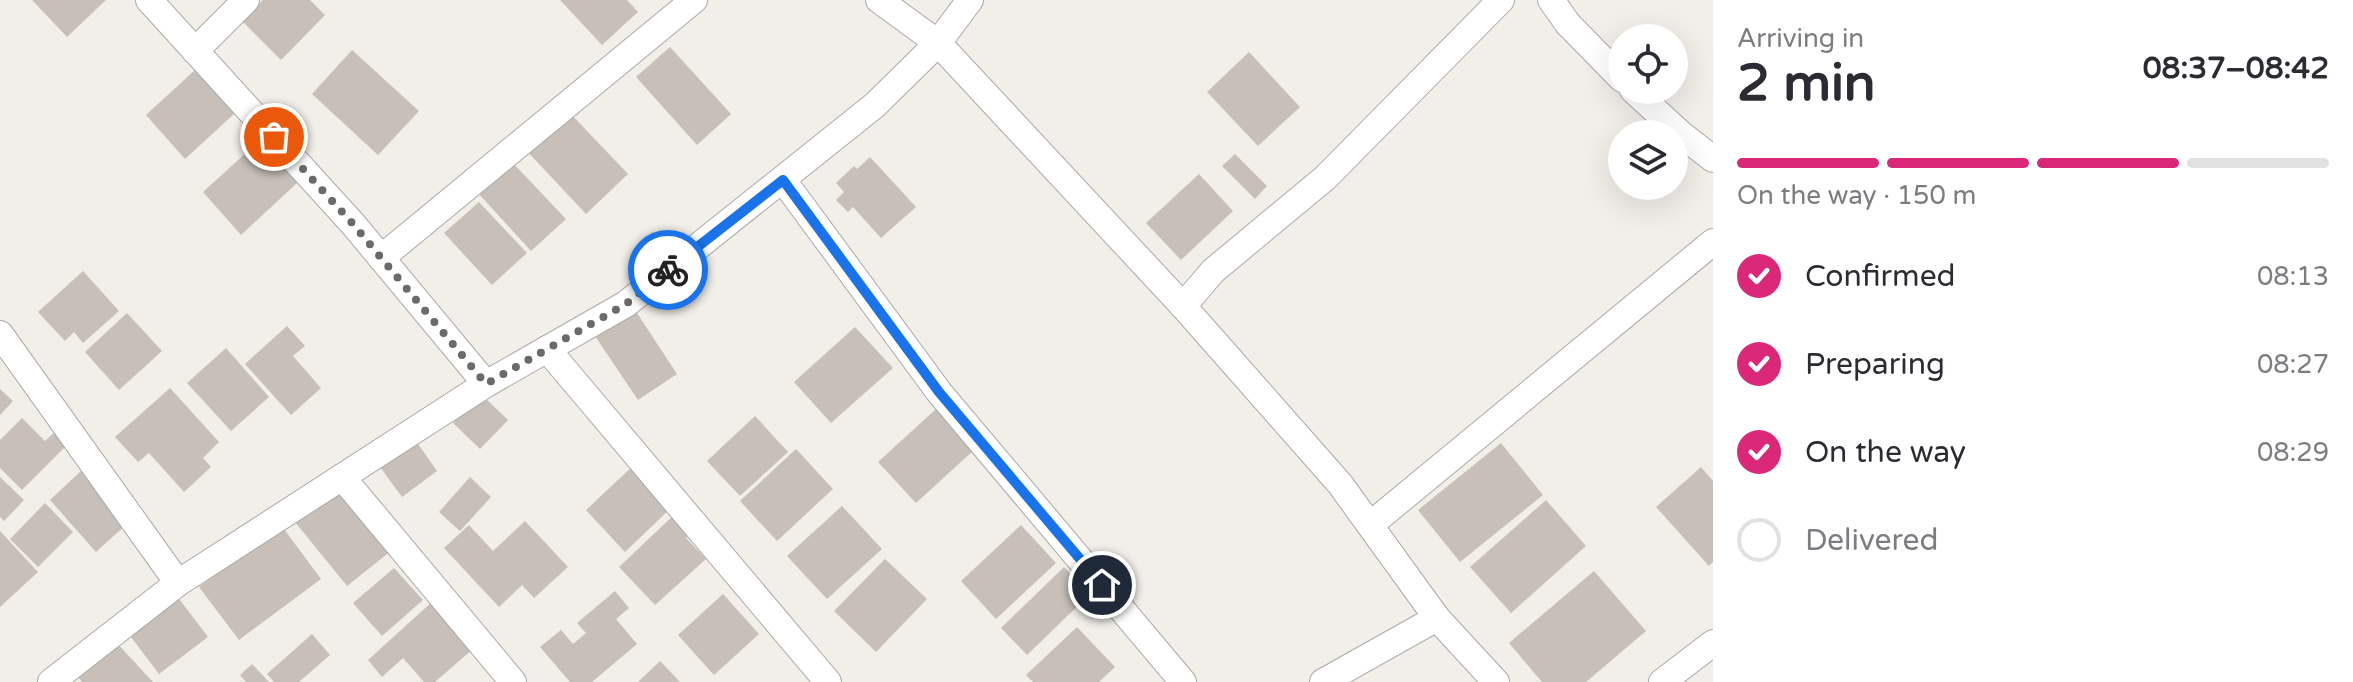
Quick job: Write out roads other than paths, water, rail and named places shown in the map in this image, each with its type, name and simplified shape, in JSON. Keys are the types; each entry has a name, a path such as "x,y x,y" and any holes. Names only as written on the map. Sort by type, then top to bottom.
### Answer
{"street":[{"path":"149,0 381,258 486,384"},
{"path":"195,51 246,0"},
{"path":"381,258 694,0"},
{"path":"879,0 938,43 1183,306 1340,484 1437,618 1496,682"},
{"path":"51,682 178,583 486,384 626,304 875,105 938,43 970,0"},
{"path":"1183,306 1213,271 1325,178 1501,0"},
{"path":"1551,0 1568,24 1608,65"},
{"path":"1648,104 1713,159"},
{"path":"783,180 939,392 1183,682"},
{"path":"1370,525 1713,242"},
{"path":"0,334 178,583"},
{"path":"547,349 828,682"},
{"path":"342,477 513,682"},
{"path":"1323,682 1437,618"},
{"path":"1662,682 1713,643"}]}
